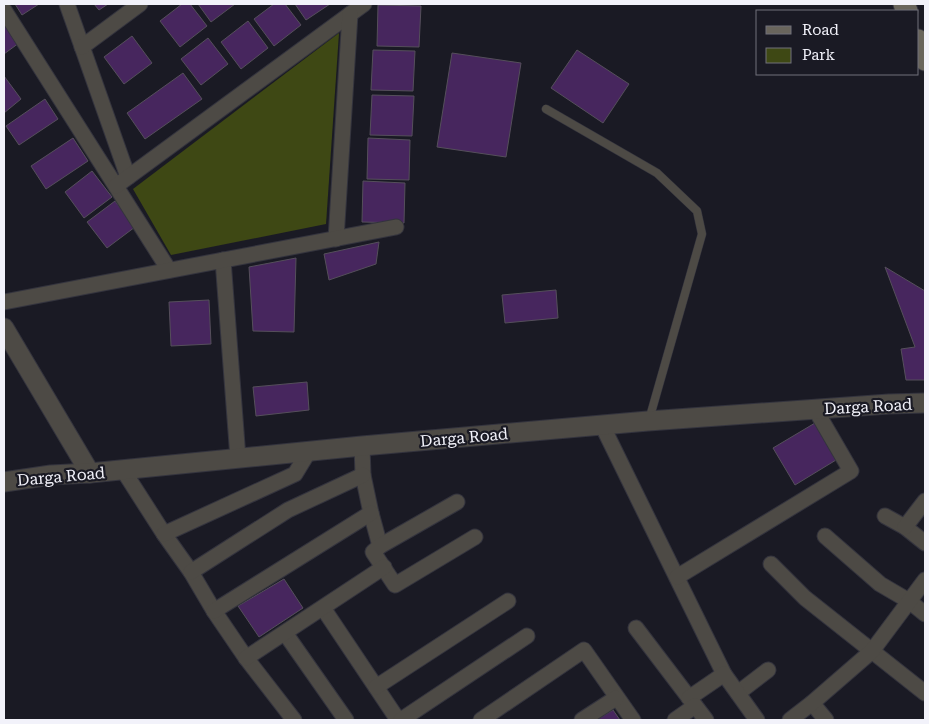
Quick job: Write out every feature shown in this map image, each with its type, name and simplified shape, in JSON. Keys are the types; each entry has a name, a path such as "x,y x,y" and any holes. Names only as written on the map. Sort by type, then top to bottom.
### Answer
{"main road":[{"path":"919,43 925,60"}],"street":[{"path":"67,4 82,47 122,182"},
{"path":"82,47 140,4"},
{"path":"122,182 364,4"},
{"path":"4,10 122,182 169,270"},
{"path":"336,238 350,14"},
{"path":"4,302 396,227"},
{"path":"223,260 238,458"},
{"path":"4,328 90,473"},
{"name":"Darga Road","path":"4,482 51,475 90,473 362,446 648,421 925,403"},
{"path":"677,577 851,471 815,409"},
{"path":"602,425 724,674 757,720"},
{"path":"362,446 363,475 380,546"},
{"path":"164,534 295,474 309,451"},
{"path":"122,470 246,658 294,720"},
{"path":"191,572 288,510 363,475"},
{"path":"905,527 925,501"},
{"path":"457,502 380,546 373,552 395,585 475,537"},
{"path":"214,610 371,513"},
{"path":"885,516 905,527 925,543"},
{"path":"826,536 880,584 909,601 925,614"},
{"path":"771,564 804,598 925,693"},
{"path":"246,658 384,568"},
{"path":"790,720 872,651 925,580"},
{"path":"376,687 508,601"},
{"path":"323,608 400,720 527,636"},
{"path":"636,628 706,720"},
{"path":"285,633 346,720"},
{"path":"481,720 584,650 633,720"},
{"path":"738,692 768,670"},
{"path":"675,720 724,674"},
{"path":"582,720 616,698"},
{"path":"812,703 826,720"}],"lane":[{"path":"546,109 657,173 697,211 702,234 648,421"}],"green space":[{"path":"339,33 326,224 171,255 133,189"}],"building":[{"path":"15,4 39,4 22,15"},
{"path":"94,4 108,4 99,10"},
{"path":"182,4 190,4 207,26 180,47 160,21"},
{"path":"198,4 235,4 211,22"},
{"path":"274,4 285,4 301,25 274,46 254,19"},
{"path":"295,4 330,4 306,20"},
{"path":"378,5 421,6 419,47 377,46"},
{"path":"4,21 19,43 4,54"},
{"path":"248,21 268,48 241,69 221,42"},
{"path":"132,36 152,63 124,84 104,57"},
{"path":"208,38 228,64 201,85 181,59"},
{"path":"373,50 415,51 413,91 371,90"},
{"path":"577,50 629,84 603,123 551,88"},
{"path":"452,53 521,63 506,157 437,147"},
{"path":"183,73 202,99 145,139 127,113"},
{"path":"4,76 21,99 4,113"},
{"path":"372,95 414,96 412,136 370,135"},
{"path":"45,99 58,119 19,145 6,126"},
{"path":"73,138 88,161 46,189 31,166"},
{"path":"368,138 410,140 409,180 367,179"},
{"path":"92,171 112,197 84,218 65,192"},
{"path":"363,181 405,183 404,223 362,222"},
{"path":"115,201 135,227 107,248 87,222"},
{"path":"379,242 376,264 329,280 324,254"},
{"path":"296,258 294,332 253,331 249,267"},
{"path":"885,267 925,291 925,380 906,380 901,349 915,347"},
{"path":"556,290 558,318 505,323 502,295"},
{"path":"209,300 211,344 171,346 169,302"},
{"path":"307,382 309,410 256,416 253,387"},
{"path":"815,423 836,460 795,485 773,448"},
{"path":"284,579 303,608 259,637 238,606"},
{"path":"613,710 620,720 596,720"}]}
